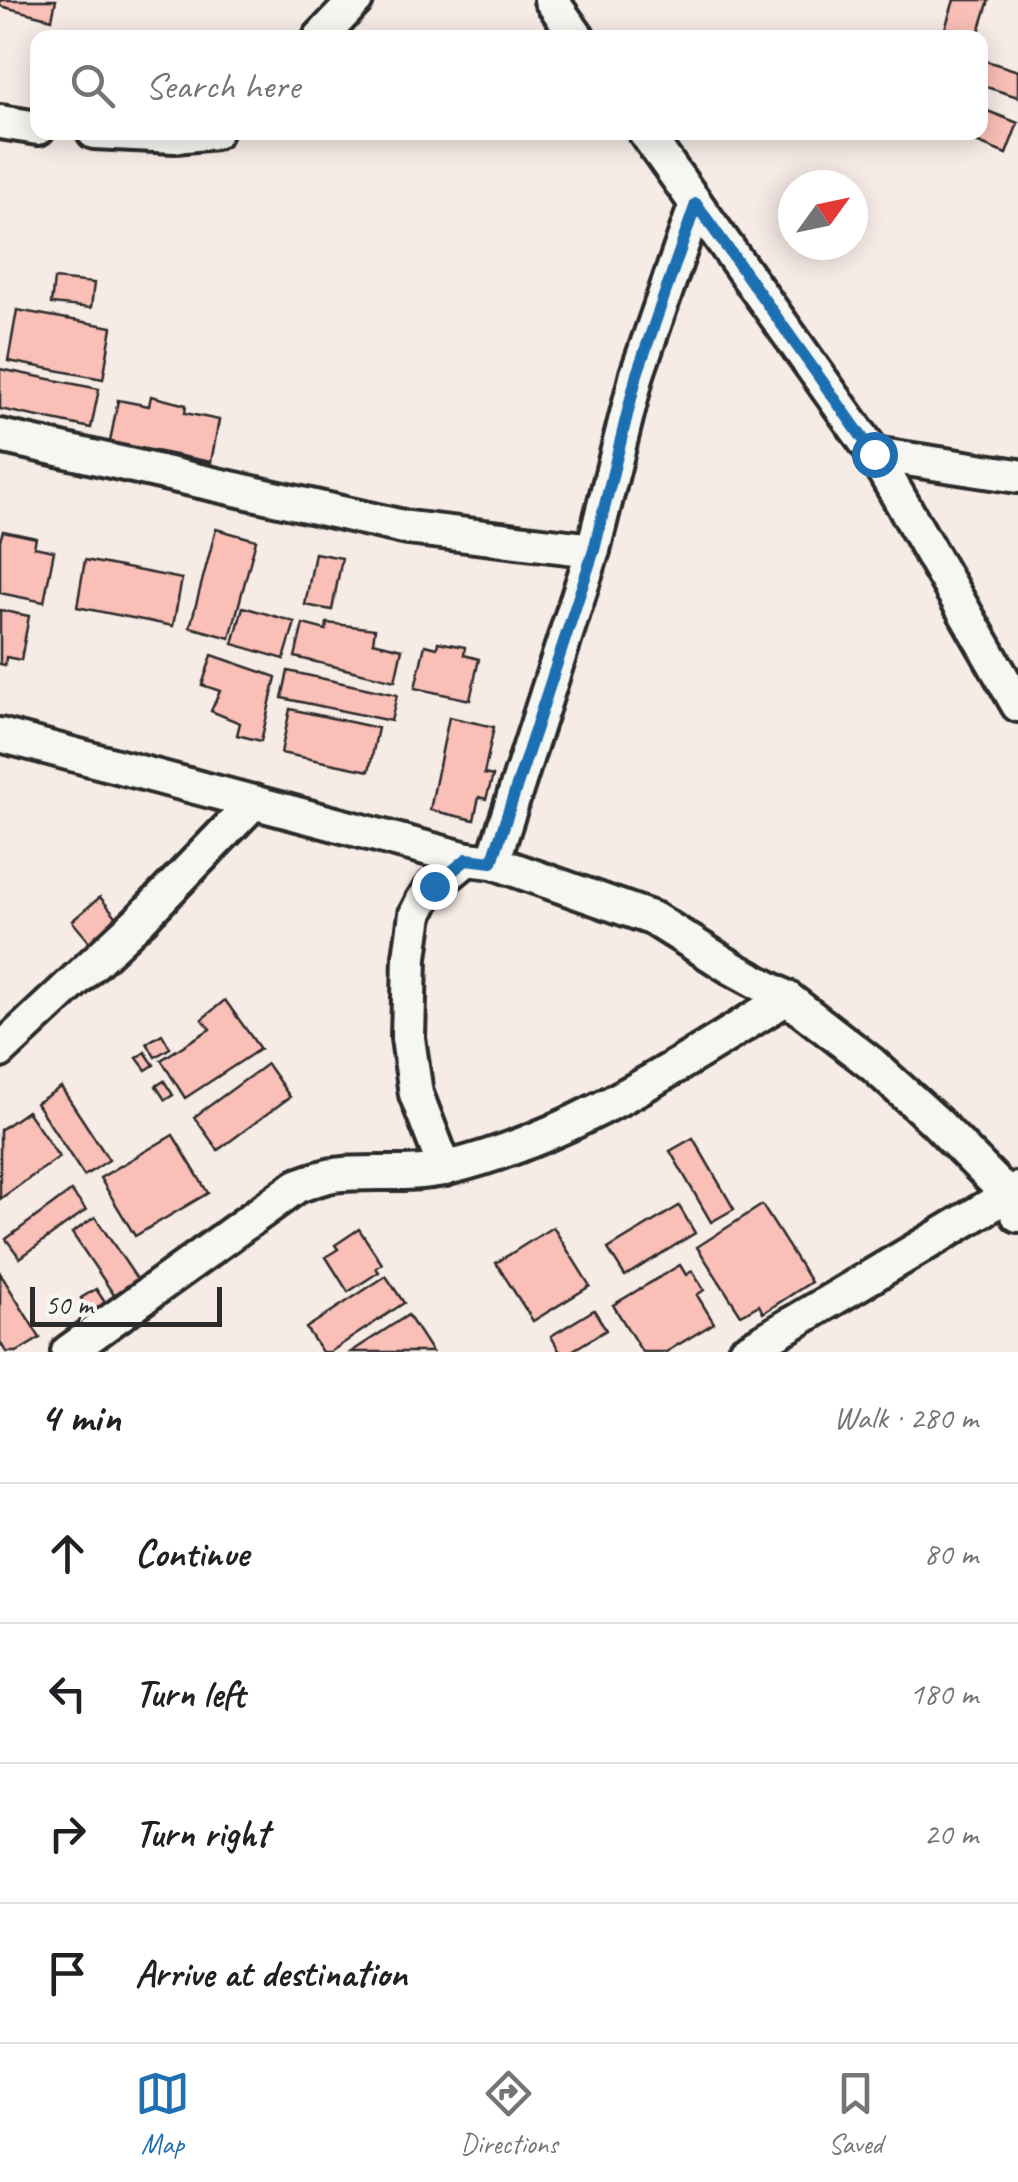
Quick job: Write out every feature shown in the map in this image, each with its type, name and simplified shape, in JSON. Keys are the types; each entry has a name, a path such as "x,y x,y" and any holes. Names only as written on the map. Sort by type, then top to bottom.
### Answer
{"street":[{"path":"328,30 356,0"},
{"path":"551,0 572,30"},
{"path":"0,122 30,127"},
{"path":"651,140 874,454 1018,705"},
{"path":"445,1169 416,1094 408,1038 410,957 416,914 434,886 480,860 594,550 637,374 696,204"},
{"path":"0,436 408,528 594,550"},
{"path":"874,454 1018,476"},
{"path":"0,735 480,860 654,919 787,998 872,1064 1015,1200 744,1352"},
{"path":"0,1050 142,918 254,802"},
{"path":"68,1352 296,1186 333,1175 445,1169 540,1138 632,1092 787,998"}],"building":[{"path":"0,0 56,0 52,19 0,6"},
{"path":"954,0 989,0 980,30 945,30"},
{"path":"988,62 1018,71 1018,97 988,88"},
{"path":"988,111 1018,123 1006,154 971,140 988,140"},
{"path":"54,279 94,283 91,308 51,304"},
{"path":"17,310 112,327 103,379 8,361"},
{"path":"0,369 99,389 91,428 0,409"},
{"path":"151,396 186,405 185,413 219,420 211,462 110,442 118,400 149,406"},
{"path":"216,529 256,540 230,638 190,627"},
{"path":"3,531 36,538 34,547 54,551 44,602 0,593"},
{"path":"315,553 342,558 332,610 305,605"},
{"path":"85,560 182,579 173,626 77,607"},
{"path":"243,607 295,622 284,659 233,644"},
{"path":"0,610 29,616 21,660 6,657 5,665 0,664"},
{"path":"327,623 375,629 373,642 402,649 395,681 295,657 303,624 326,630"},
{"path":"438,642 465,647 464,655 479,659 470,700 415,688 425,645 437,648"},
{"path":"212,655 276,677 261,741 237,735 240,723 211,711 220,691 202,685"},
{"path":"288,671 397,695 391,721 282,698"},
{"path":"290,709 378,728 369,771 281,753"},
{"path":"449,717 494,727 484,774 493,776 486,799 479,797 474,820 430,810"},
{"path":"100,897 125,927 97,951 72,921"},
{"path":"225,1000 260,1049 185,1098 161,1060 210,1029 202,1019"},
{"path":"162,1034 170,1048 155,1057 147,1043"},
{"path":"145,1052 154,1065 146,1070 137,1058"},
{"path":"267,1064 290,1097 218,1150 194,1117"},
{"path":"164,1081 173,1095 165,1100 156,1086"},
{"path":"61,1087 109,1160 84,1176 36,1103"},
{"path":"27,1111 59,1157 0,1199 0,1130"},
{"path":"173,1135 208,1193 135,1236 100,1178"},
{"path":"693,1138 734,1209 711,1222 670,1151"},
{"path":"71,1191 86,1210 20,1258 6,1239"},
{"path":"762,1205 811,1282 763,1313 759,1305 741,1315 697,1247"},
{"path":"679,1206 695,1233 625,1276 608,1249"},
{"path":"95,1217 137,1279 114,1295 72,1233"},
{"path":"553,1227 590,1286 533,1321 496,1263"},
{"path":"359,1229 382,1264 376,1268 379,1272 348,1292 326,1257 338,1249 335,1245"},
{"path":"680,1265 686,1275 692,1271 704,1290 697,1295 714,1323 666,1352 642,1352 613,1305"},
{"path":"0,1273 40,1338 17,1352 6,1352 0,1342"},
{"path":"386,1276 404,1303 330,1352 322,1352 306,1328"},
{"path":"96,1289 108,1307 93,1317 81,1298"},
{"path":"594,1310 606,1330 570,1352 560,1352 551,1336"},
{"path":"408,1315 432,1352 351,1352"}],"route":[{"path":"434,886 467,859 492,862 594,550 637,374 696,204 874,454"}]}
